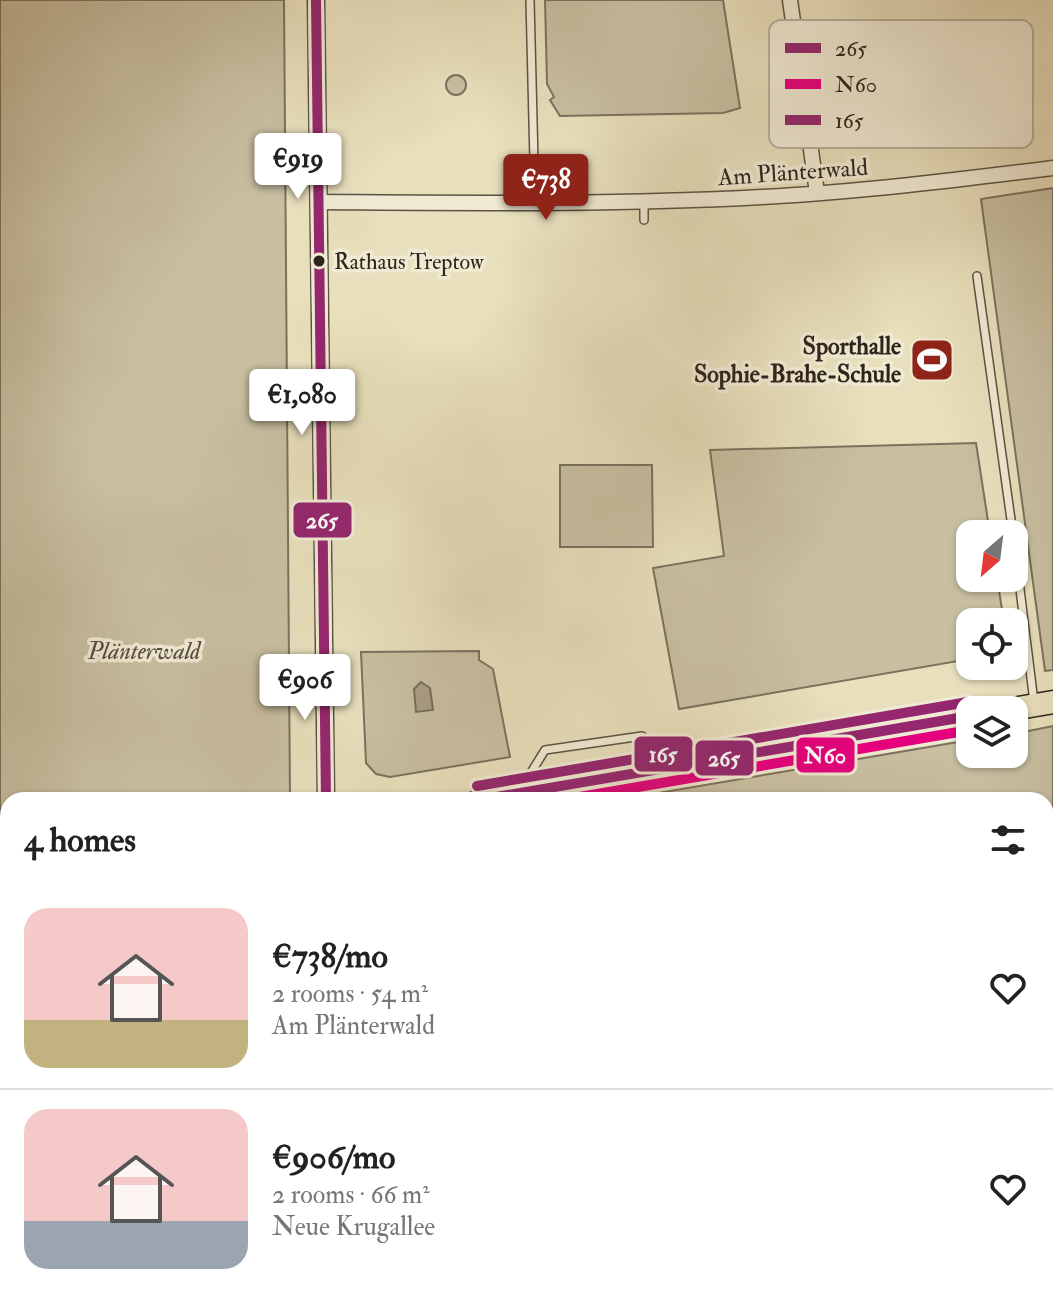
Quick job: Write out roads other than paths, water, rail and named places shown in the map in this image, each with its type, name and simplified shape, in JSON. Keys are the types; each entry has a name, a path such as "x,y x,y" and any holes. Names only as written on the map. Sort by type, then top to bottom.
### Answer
{"main road":[{"path":"528,792 956,718"}],"street":[{"path":"316,0 326,792"},
{"path":"790,0 793,20"},
{"path":"811,148 817,193"},
{"name":"Am Plänterwald","path":"318,202 535,203 817,193 1053,168"}],"lane":[{"path":"530,0 535,203"},
{"path":"644,201 644,220"},
{"path":"977,276 1011,520"},
{"path":"1023,592 1044,704"},
{"path":"518,792 545,750 642,736 674,766"}],"place":[{"name":"Rathaus Treptow","path":"319,261"},
{"name":"Sporthalle Sophie-Brahe-Schule","path":"932,360"}],"park label":[{"name":"Plänterwald","path":"144,651"}]}
